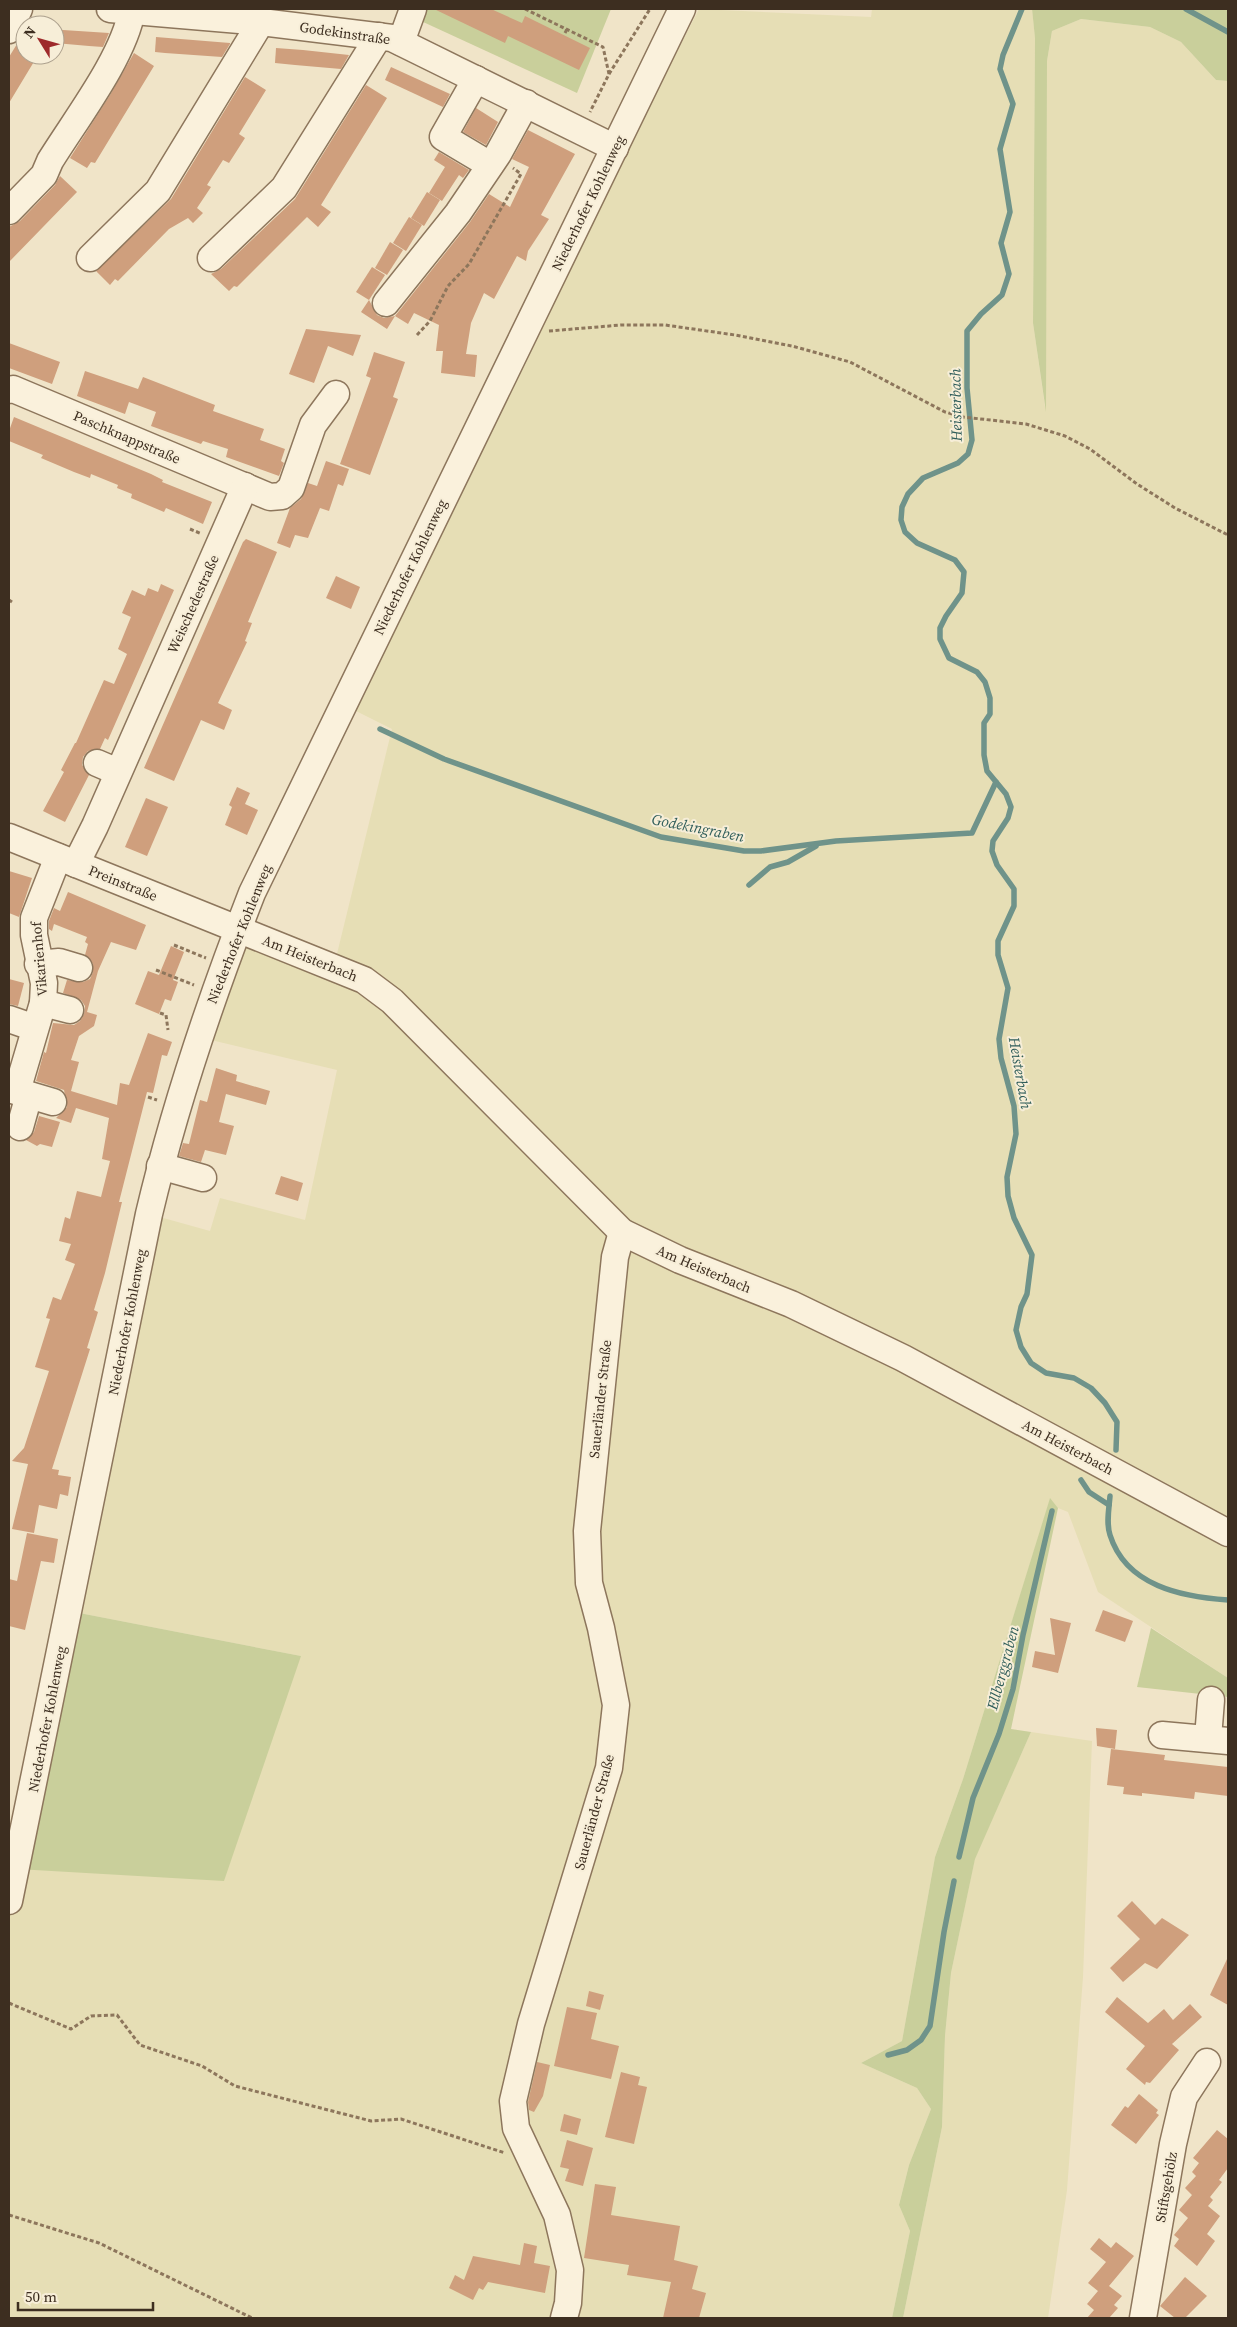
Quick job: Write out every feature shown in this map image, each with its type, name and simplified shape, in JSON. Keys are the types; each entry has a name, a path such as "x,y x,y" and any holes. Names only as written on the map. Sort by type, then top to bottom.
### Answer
{"street":[{"path":"9,30 19,9"},
{"path":"211,258 284,188 413,9"},
{"name":"Niederhofer Kohlenweg","path":"9,1901 160,1166 197,1042 238,929 261,875 682,9"},
{"path":"9,212 44,176 50,161 118,52 129,26 121,10"},
{"name":"Godekinstraße","path":"121,10 261,22 390,39 615,148"},
{"path":"90,258 158,190 261,22"},
{"path":"476,79 443,137 494,160"},
{"path":"386,303 458,213 494,160 526,104"},
{"name":"Paschknappstraße","path":"9,390 21,392 246,486"},
{"path":"246,486 270,496 282,496 291,488 313,425 336,394"},
{"name":"Weischedestraße","path":"67,861 181,604 246,486"},
{"name":"Preinstraße","path":"9,837 238,929"},
{"name":"Vikarienhof","path":"20,1126 27,1094 35,1028 43,1003 44,983 38,964 34,918 67,861"},
{"name":"Am Heisterbach","path":"238,929 364,980 392,1001 622,1232 680,1260 791,1304 903,1358 1228,1533"},
{"path":"38,964 59,962 78,968"},
{"path":"43,1003 70,1010"},
{"path":"9,1019 35,1028"},
{"path":"160,1166 203,1178"},
{"name":"Sauerländer Straße","path":"564,2318 568,2303 570,2270 556,2216 516,2128 513,2101 530,2024 609,1768 616,1705 601,1628 589,1583 587,1531 615,1257 622,1232"},
{"path":"1162,1735 1218,1740 1211,1700"},
{"name":"Stiftsgehölz","path":"1143,2318 1173,2144 1184,2097 1207,2062"}],"path":[{"path":"525,9 568,28 603,47 609,74"},
{"path":"580,130 609,74 650,9"},
{"path":"565,33 568,28"},
{"path":"417,335 430,321 448,286 469,264 521,174 494,160"},
{"path":"523,334 638,325 665,325 735,334 792,346 850,362 945,412 963,417 1026,424 1065,436 1090,449 1137,484 1176,508 1228,535"},
{"path":"174,945 209,959"},
{"path":"156,970 200,987"},
{"path":"160,1013 166,1015 168,1030"},
{"path":"148,1097 161,1101"},
{"path":"9,2003 71,2029 91,2016 117,2015 140,2045 202,2066 235,2086 371,2121 401,2119 533,2164"},
{"path":"9,2215 99,2243 252,2318"}],"shaded area":[{"path":"699,9 871,17 872,9 1032,9 1035,37 1033,323 1045,407 1047,61 1052,31 1081,19 1150,27 1181,42 1216,80 1228,81 1228,1678 1098,1592 1068,1512 1058,1508 1050,1499 963,1779 935,1857 902,2041 861,2063 917,2088 931,2109 909,2165 899,2205 910,2231 892,2318 9,2318 9,1901 17,1869 301,1656 69,1611 149,1214 210,1231 220,1198 305,1220 337,1070 211,1040 238,929 334,966 392,729 352,709 627,149"},
{"path":"1031,1732 1092,1741 1083,1977 1067,2190 1048,2318 903,2318 942,2127 945,2036 951,1973 975,1858"}],"green space":[{"path":"426,9 611,9 577,93 421,21"},
{"path":"1032,9 1228,9 1228,81 1216,80 1181,42 1150,27 1081,19 1052,31 1047,61 1046,412 1033,323 1035,38"},
{"path":"1050,1498 1058,1508 1011,1729 1031,1732 975,1859 951,1973 945,2036 942,2127 903,2318 892,2318 910,2231 899,2205 909,2165 931,2109 917,2088 861,2063 902,2041 935,1857 963,1779"},
{"path":"69,1611 301,1656 224,1881 17,1869"},
{"path":"1151,1628 1228,1678 1228,1697 1137,1687"}],"building":[{"path":"434,9 491,9 522,23 525,16 590,48 579,70 508,36 505,43"},
{"path":"65,30 109,33 103,47 65,44"},
{"path":"156,37 230,44 222,57 165,53 155,52"},
{"path":"15,47 15,65 32,65 9,103 9,57"},
{"path":"276,48 349,55 341,69 295,65 275,63"},
{"path":"134,53 154,66 95,163 91,162 87,168 70,158"},
{"path":"391,67 450,94 443,107 385,80"},
{"path":"245,77 266,90 239,134 245,138 229,163 223,160 207,185 211,187 197,208 203,213 193,223 188,218 169,229 118,281 115,279 110,285 96,271 171,199"},
{"path":"366,85 387,98 321,205 331,212 318,227 307,217 237,287 234,286 229,291 211,274 221,269 295,199"},
{"path":"476,108 498,122 486,145 463,132"},
{"path":"528,130 575,154 541,215 549,219 528,251 526,261 517,256 494,299 484,293 471,323 466,354 477,355 475,377 441,373 443,351 436,351 439,325 414,313 408,324 395,316 470,222 489,194 510,207 529,167 512,159"},
{"path":"439,152 469,170 463,178 459,175 442,201 429,193 445,167 434,160"},
{"path":"60,176 77,192 9,262 9,227 20,221 55,185"},
{"path":"427,192 440,200 424,226 411,218"},
{"path":"409,217 422,225 406,251 393,243"},
{"path":"390,242 403,250 387,275 375,268"},
{"path":"372,267 385,275 369,300 356,292"},
{"path":"369,300 377,315 384,318 395,316 387,329 361,312"},
{"path":"306,329 361,335 353,356 328,346 314,383 289,374"},
{"path":"9,343 60,362 52,384 9,368"},
{"path":"374,352 405,362 393,397 398,399 370,475 340,464 371,378 366,376"},
{"path":"85,371 138,389 143,377 215,405 213,411 264,429 260,440 285,449 281,461 284,463 279,476 226,457 228,449 203,441 201,444 151,426 156,412 129,402 125,414 77,396"},
{"path":"14,417 151,474 163,480 162,482 212,502 203,524 166,508 164,512 131,498 132,494 117,488 118,485 91,474 90,478 74,472 41,458 43,455 9,441 9,431"},
{"path":"326,461 349,469 343,486 338,484 329,511 320,508 308,538 295,535 290,548 277,543 290,508 301,499 308,483 317,486"},
{"path":"246,539 277,552 248,622 252,623 245,641 247,642 218,703 232,710 224,730 201,720 174,781 144,768 243,542"},
{"path":"336,576 360,587 351,609 326,598"},
{"path":"161,584 174,590 108,740 105,738 100,749 88,751 83,757 82,765 89,775 65,822 43,811 64,772 61,770 76,743 104,680 114,684 127,654 118,649 131,617 122,613 132,590 145,596 148,588 158,592"},
{"path":"237,787 250,793 245,804 258,810 247,835 225,825 232,807 229,805"},
{"path":"146,798 168,807 147,856 125,847"},
{"path":"9,871 32,878 19,917 9,913"},
{"path":"68,892 146,925 136,950 111,942 98,971 87,1012 97,1015 94,1026 79,1036 71,1060 79,1062 71,1091 117,1105 120,1083 129,1085 148,1033 172,1042 167,1056 162,1055 153,1093 147,1092 119,1202 122,1202 105,1273 94,1310 98,1312 87,1348 90,1349 52,1469 59,1470 58,1475 71,1477 68,1496 60,1494 57,1509 39,1505 34,1533 12,1529 28,1464 12,1461 24,1448 49,1371 35,1367 50,1319 46,1318 53,1297 61,1300 75,1264 65,1260 71,1244 59,1241 65,1217 70,1219 77,1191 101,1197 110,1161 102,1159 109,1118 76,1108 71,1123 56,1118 67,1107 64,1090 36,1081 44,1052 46,1053 53,1023 74,1025 80,1021 84,1014 85,1006 81,1000 63,993 67,980 83,982 90,979 93,972 93,964 85,955 88,944 85,942 87,937 54,924 52,931 49,929 49,921 54,908 60,911"},
{"path":"171,946 184,952 173,980 178,982 171,1001 165,999 159,1014 135,1004 148,971 159,975"},
{"path":"9,979 24,983 18,1006 9,1004"},
{"path":"216,1068 237,1075 236,1081 270,1091 266,1105 226,1094 219,1122 234,1126 226,1155 205,1150 201,1162 179,1156 183,1143 189,1144 200,1100 207,1102"},
{"path":"39,1116 60,1122 52,1147 40,1144 37,1146 26,1140 34,1132"},
{"path":"281,1176 303,1183 298,1201 275,1194"},
{"path":"27,1533 58,1539 54,1563 41,1561 25,1630 9,1626 9,1579 17,1581"},
{"path":"1103,1610 1133,1621 1125,1642 1095,1631"},
{"path":"1050,1618 1071,1623 1058,1673 1032,1667 1035,1651 1055,1655"},
{"path":"1096,1728 1117,1730 1115,1749 1097,1746"},
{"path":"1111,1749 1165,1755 1164,1760 1228,1767 1228,1796 1195,1792 1194,1799 1142,1793 1142,1796 1123,1794 1124,1787 1107,1785"},
{"path":"1132,1901 1155,1925 1162,1918 1189,1935 1157,1969 1145,1963 1123,1982 1110,1968 1140,1939 1117,1916"},
{"path":"1228,1957 1228,2005 1210,1995"},
{"path":"589,1991 604,1995 600,2010 586,2006"},
{"path":"1117,1997 1148,2023 1164,2009 1173,2020 1190,2004 1202,2017 1172,2044 1179,2050 1150,2083 1146,2082 1145,2085 1126,2069 1145,2046 1105,2012"},
{"path":"567,2007 597,2013 591,2039 619,2046 611,2079 554,2066"},
{"path":"537,2062 550,2065 543,2096 534,2112 529,2110 528,2102"},
{"path":"621,2072 640,2077 638,2085 647,2087 634,2144 605,2137"},
{"path":"1139,2094 1158,2110 1156,2113 1159,2115 1136,2144 1111,2125 1125,2106 1128,2108"},
{"path":"564,2114 581,2119 577,2135 560,2131"},
{"path":"1217,2130 1228,2139 1228,2168 1219,2180 1222,2182 1210,2197 1213,2200 1208,2206 1220,2216 1207,2234 1215,2241 1197,2266 1174,2246 1179,2239 1174,2235 1188,2218 1179,2210 1192,2195 1185,2188 1196,2176 1192,2172 1199,2163 1193,2158"},
{"path":"567,2140 593,2148 583,2186 565,2181 569,2169 560,2167"},
{"path":"595,2184 616,2187 611,2215 680,2226 674,2260 698,2266 692,2289 706,2293 699,2318 663,2318 671,2282 627,2275 629,2265 584,2258"},
{"path":"1099,2238 1111,2248 1116,2242 1134,2256 1109,2286 1122,2296 1114,2305 1118,2308 1109,2318 1087,2318 1094,2310 1087,2304 1098,2291 1088,2283 1106,2262 1090,2249"},
{"path":"524,2243 537,2246 534,2263 550,2266 545,2293 488,2282 483,2290 479,2288 473,2300 449,2288 455,2275 464,2280 473,2256 520,2265"},
{"path":"1185,2277 1207,2296 1185,2318 1175,2318 1160,2306"}],"waterway":[{"name":"Heisterbach","path":"1022,9 1003,55 1000,69 1013,104 1000,149 1010,212 1001,243 1009,274 1002,295 981,314 967,331 967,388 972,440 968,454 958,463 923,478 908,494 902,507 901,520 905,532 917,543 955,560 964,572 962,593 940,628 940,639 949,658 977,672 985,682 990,698 990,714 984,723 984,755 987,771 1006,794 1011,807 1008,818 993,841 992,851 997,865 1014,889 1014,906 998,941 998,955 1008,988 999,1039 1001,1058 1014,1106 1016,1134 1007,1177 1008,1196 1014,1218 1032,1255 1027,1294 1021,1307 1016,1330 1021,1347 1031,1363 1046,1373 1074,1378 1091,1388 1105,1403 1117,1422 1116,1450"},
{"path":"1186,9 1228,32"},
{"name":"Godekingraben","path":"380,729 444,759 661,837 744,851 761,851 836,841 972,833 996,782"},
{"path":"749,885 770,867 788,862 816,846"},
{"name":"Ellberggraben","path":"1081,1480 1089,1492 1109,1505"},
{"name":"Heisterbach","path":"1110,1496 1108,1521 1110,1535 1118,1552 1129,1566 1142,1577 1175,1592 1228,1600"},
{"name":"Ellberggraben","path":"959,1857 973,1798 999,1734 1013,1689 1023,1635 1052,1511"},
{"name":"Ellberggraben","path":"888,2055 907,2050 921,2040 930,2026 944,1932 954,1881"}]}
